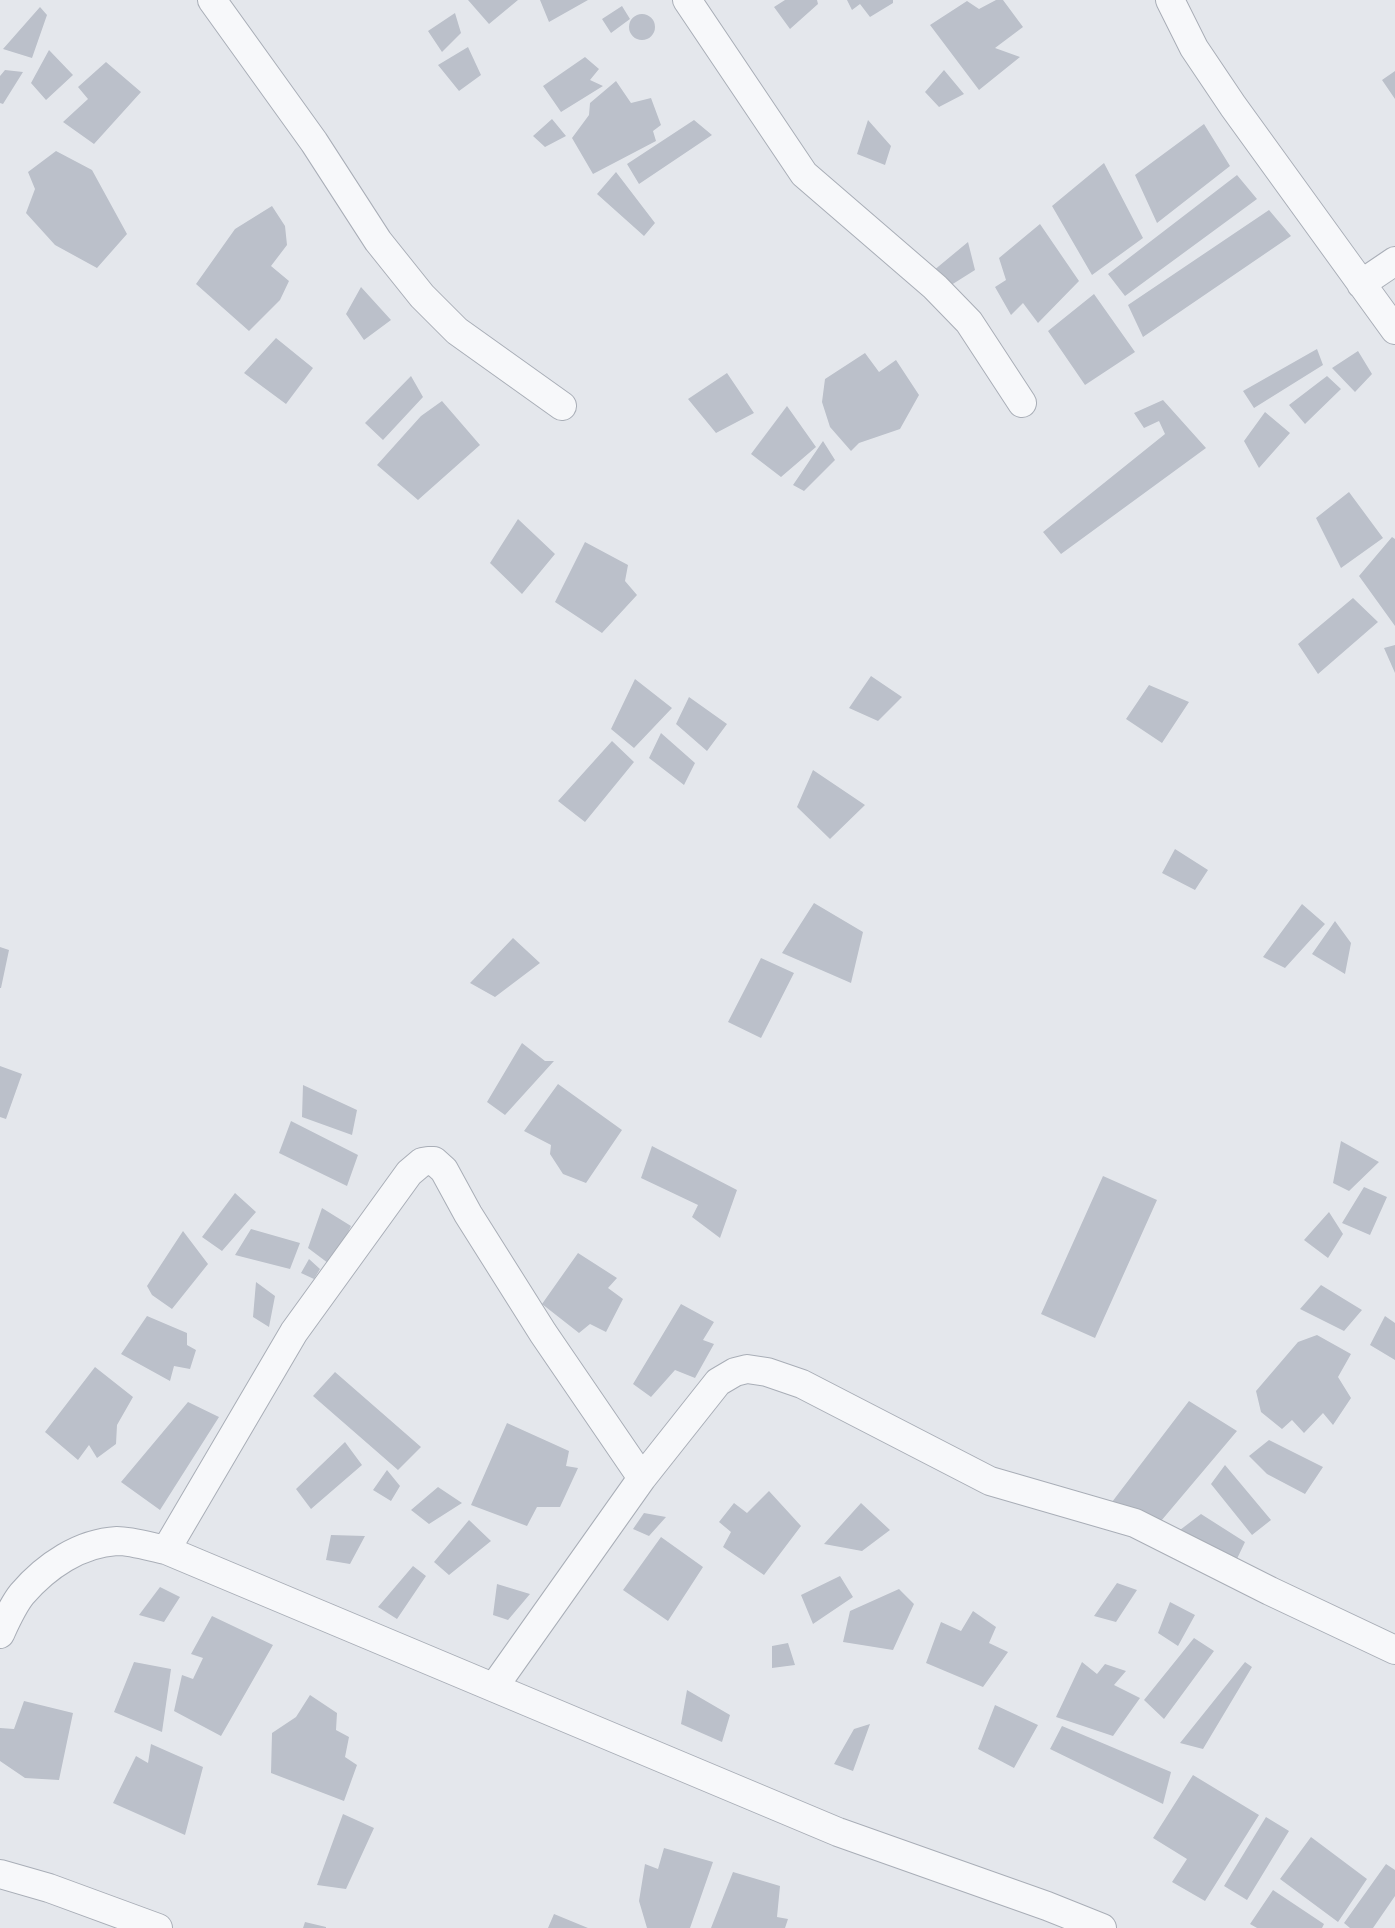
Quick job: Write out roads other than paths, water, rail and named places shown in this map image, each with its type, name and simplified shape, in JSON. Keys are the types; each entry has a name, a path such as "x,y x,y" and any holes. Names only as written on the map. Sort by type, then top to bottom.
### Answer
{"street":[{"path":"212,0 314,142 378,241 422,296 457,331 562,406"},
{"path":"686,0 804,174 935,287 969,322 1022,403"},
{"path":"1170,0 1199,56 1395,330"},
{"path":"1361,284 1395,261"},
{"path":"166,1550 294,1332 409,1174 422,1162 428,1161 434,1161 444,1170 468,1214 542,1333 642,1478"},
{"path":"494,1687 642,1478 718,1382 734,1372 747,1369 767,1372 802,1384 990,1481 1135,1523 1270,1591 1395,1650"},
{"path":"0,1634 22,1595 47,1570 74,1552 98,1543 119,1541 166,1550 838,1832 1047,1906 1102,1928"},
{"path":"0,1874 49,1888 158,1928"}]}
